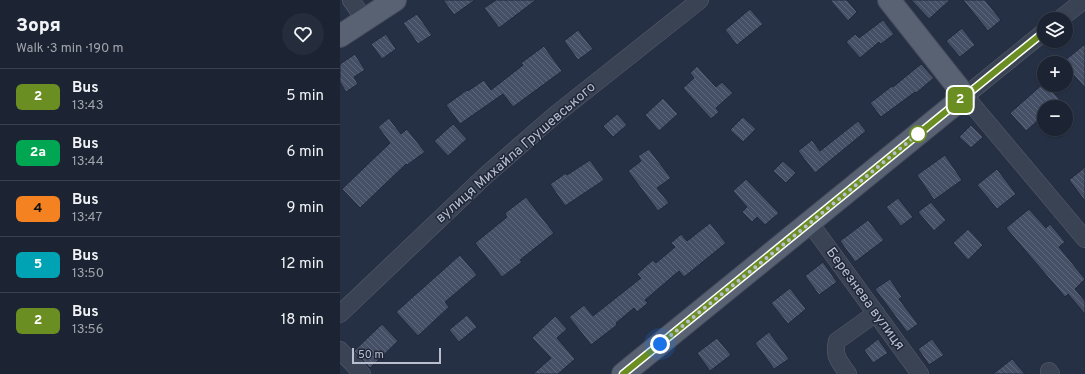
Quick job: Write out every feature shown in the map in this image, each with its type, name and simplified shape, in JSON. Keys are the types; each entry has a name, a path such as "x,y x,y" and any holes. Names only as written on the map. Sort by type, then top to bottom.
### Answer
{"main road":[{"path":"340,36 395,0"},
{"path":"623,374 965,96 889,0"}],"street":[{"path":"351,0 365,20"},
{"name":"вулиця Михайла Грушевського","path":"340,314 490,172 561,110 700,0"},
{"path":"1069,12 1084,0"},
{"path":"1037,38 965,96 1085,239"},
{"name":"Березнева вулиця","path":"810,223 920,374"},
{"path":"848,374 836,356 834,350 837,342 876,313"},
{"path":"340,350 362,374"}],"building":[{"path":"443,0 475,0 454,15"},
{"path":"496,0 536,0 499,28 484,8"},
{"path":"830,0 847,0 857,12 848,21"},
{"path":"911,0 950,0 929,19"},
{"path":"963,0 985,0 1001,20 988,31"},
{"path":"750,9 763,24 737,45 725,30"},
{"path":"417,14 432,35 418,44 403,23"},
{"path":"883,20 894,34 881,44 879,42 860,58 846,42 855,34 859,38"},
{"path":"962,28 975,45 960,57 946,41"},
{"path":"578,30 593,49 578,60 564,41"},
{"path":"386,34 396,49 382,59 371,44"},
{"path":"1085,44 1085,88 1073,74 1073,56 1070,56"},
{"path":"544,46 562,71 513,107 503,94 460,124 446,105 484,80 491,90 523,65 521,63"},
{"path":"355,54 365,70 354,77 358,84 346,92 340,82 340,64"},
{"path":"921,64 934,78 916,93 915,92 881,117 870,103 892,86 893,87"},
{"path":"697,66 716,87 722,82 733,93 716,108 719,112 711,119 683,88 694,78 690,73"},
{"path":"1037,89 1037,92 1053,92 1060,100 1037,100 1037,121 1026,131 1010,113"},
{"path":"663,98 678,114 659,131 645,115"},
{"path":"617,114 627,125 613,137 603,126"},
{"path":"743,117 756,129 743,142 730,130"},
{"path":"389,118 401,134 407,129 425,152 407,165 406,164 360,208 342,189 390,143 378,127"},
{"path":"858,121 866,131 815,173 798,151 812,140 820,151"},
{"path":"453,124 467,139 448,156 434,141"},
{"path":"971,125 983,137 971,148 959,137"},
{"path":"649,149 671,178 657,188 669,203 658,211 628,171 641,161 638,156"},
{"path":"945,155 962,180 934,200 917,175"},
{"path":"590,160 604,180 565,206 550,184 566,173 567,175"},
{"path":"783,161 796,173 786,183 773,171"},
{"path":"1085,167 1085,201 1069,180"},
{"path":"997,169 1016,194 997,209 977,185"},
{"path":"746,179 779,213 765,225 757,217 752,222 742,212 747,207 733,191"},
{"path":"526,197 554,233 520,260 522,262 502,277 475,243 507,217 505,213"},
{"path":"898,198 913,217 901,226 886,207"},
{"path":"931,202 946,220 934,231 918,212"},
{"path":"1029,209 1046,228 1050,224 1065,242 1059,247 1085,279 1075,289 1085,301 1085,314 1068,294 1065,297 1006,228"},
{"path":"868,220 884,240 855,262 840,241"},
{"path":"710,223 726,243 684,277 679,271 645,300 648,303 637,312 634,308 616,323 617,325 591,345 569,317 584,305 593,316 641,278 637,274 653,260 656,263 675,247 671,243 681,234 687,241"},
{"path":"968,229 983,245 968,260 953,243"},
{"path":"460,255 477,275 445,302 449,307 418,336 396,312"},
{"path":"823,262 837,282 819,295 805,276"},
{"path":"890,279 902,297 899,299 918,324 907,332 875,289"},
{"path":"790,288 806,309 788,324 771,303"},
{"path":"467,315 477,327 459,342 449,330"},
{"path":"555,316 567,329 557,338 575,359 558,374 533,374 551,358 532,338"},
{"path":"382,324 398,341 370,368 354,351"},
{"path":"769,332 789,359 774,369 755,343"},
{"path":"717,338 731,355 710,371 697,353"},
{"path":"878,339 888,353 873,363 864,350"},
{"path":"932,339 944,355 929,365 918,349"},
{"path":"1012,359 1025,374 993,374"}],"bus line":[{"name":"2","path":"623,374 1037,38"}],"route":[{"path":"660,344 919,133 918,134"}]}
